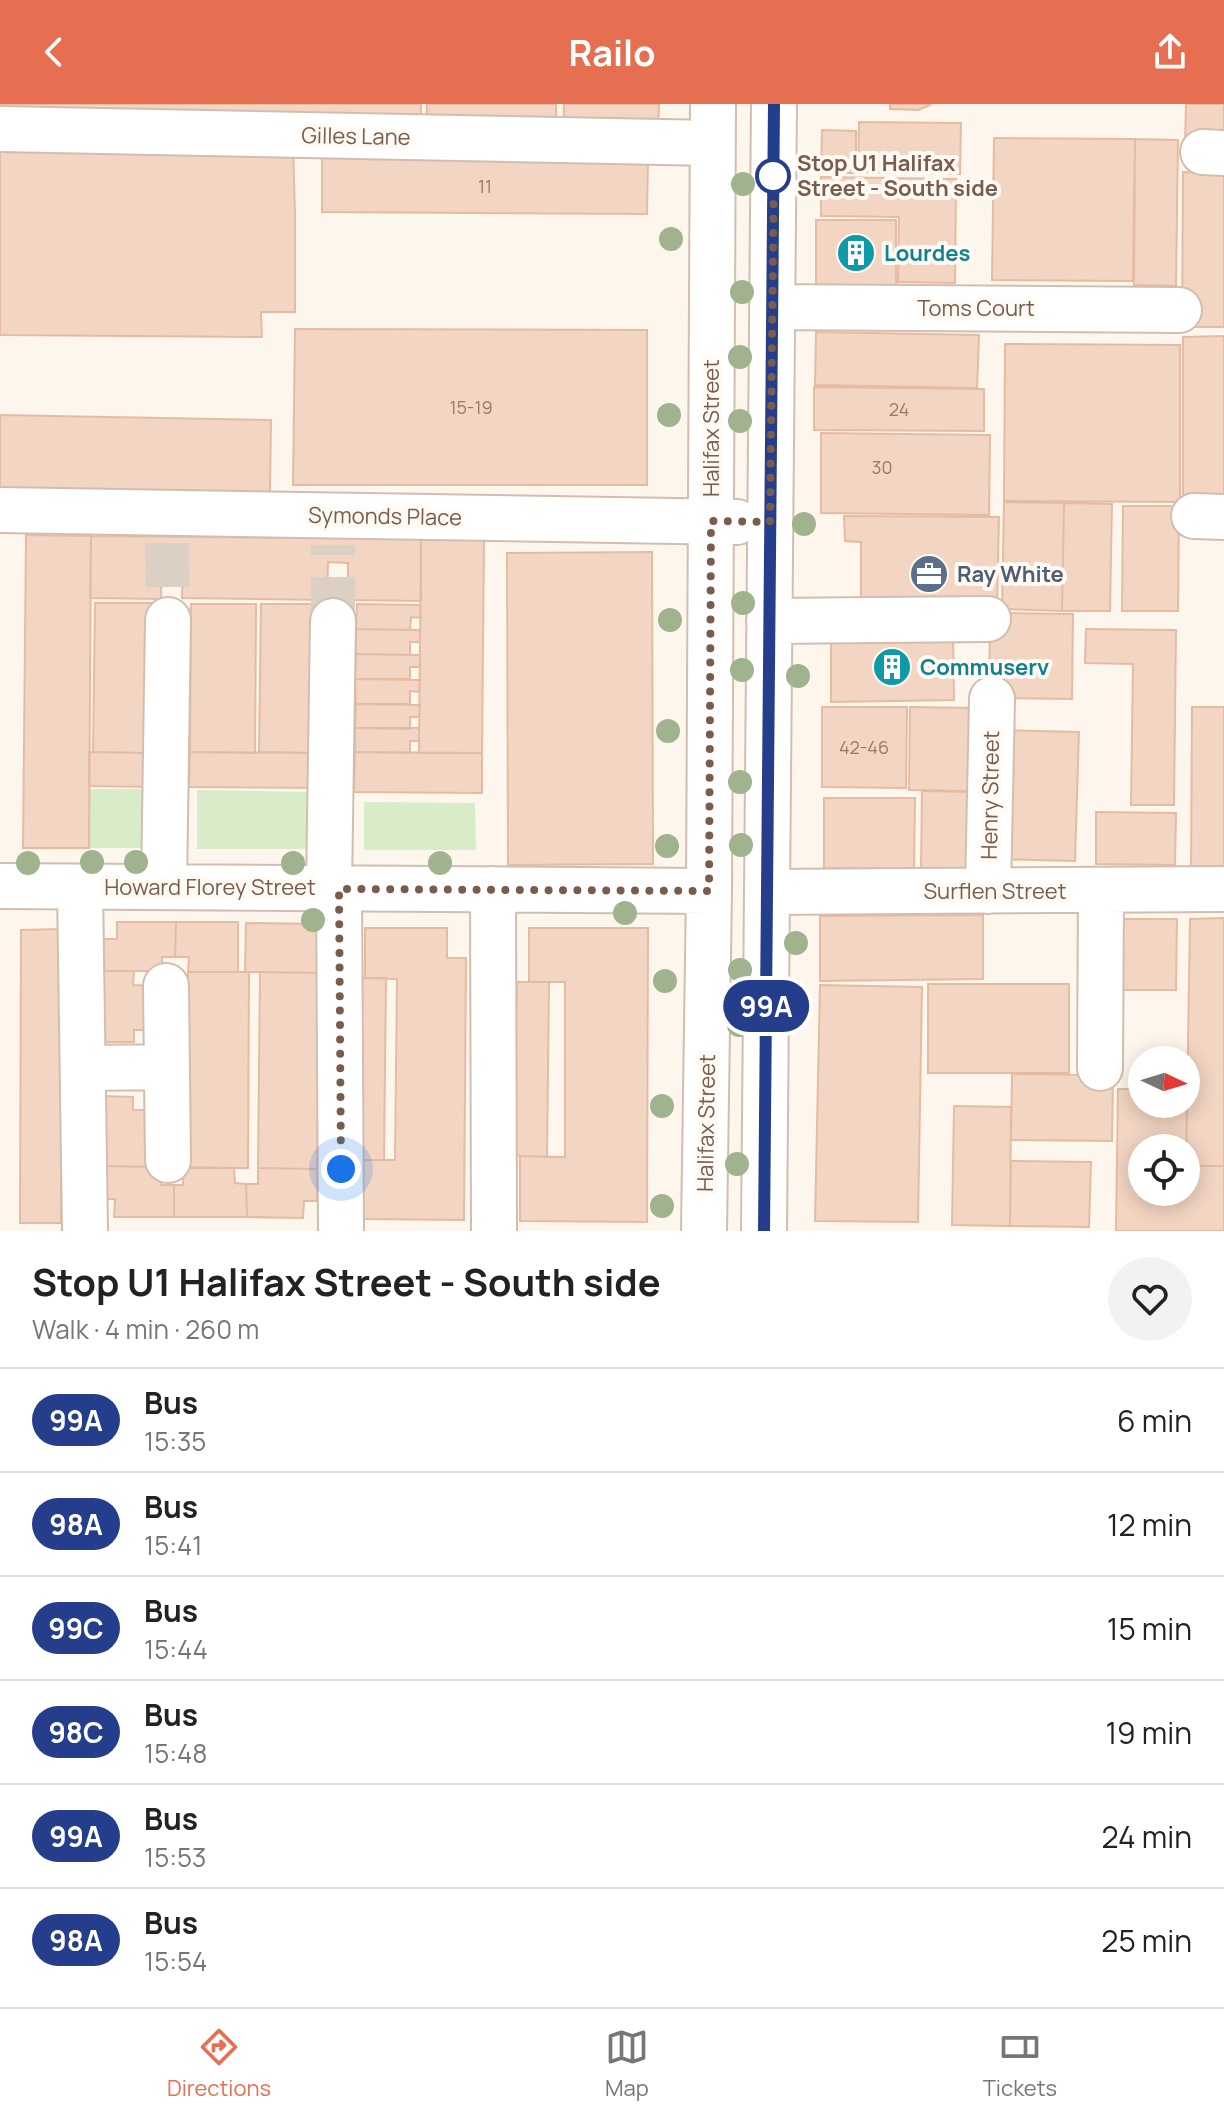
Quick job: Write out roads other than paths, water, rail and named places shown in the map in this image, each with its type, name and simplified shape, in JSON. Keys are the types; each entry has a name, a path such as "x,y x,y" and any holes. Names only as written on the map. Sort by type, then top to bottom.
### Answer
{"street":[{"path":"764,1231 774,104"},
{"name":"Gilles Lane","path":"0,129 713,124"},
{"name":"Halifax Street","path":"704,1231 713,124"},
{"name":"Toms Court","path":"772,307 1179,310"},
{"name":"Symonds Place","path":"0,510 167,528 334,530 770,522"},
{"path":"769,621 988,619"},
{"path":"164,887 168,620"},
{"path":"333,621 334,888 341,1231"},
{"name":"Henry Street","path":"988,891 992,699"},
{"name":"Howard Florey Street","path":"0,886 709,891"},
{"path":"80,887 85,1231"},
{"path":"493,889 494,1231"},
{"name":"Surflen Street","path":"767,892 1224,889"},
{"path":"1100,1068 1101,891"},
{"path":"166,986 168,1160"},
{"path":"83,1068 167,1067"}],"tunnel":[{"path":"167,543 168,620"},
{"path":"333,545 333,621"}],"place":[{"name":"Stop U1 Halifax Street - South side","path":"773,176"},
{"name":"Lourdes","path":"856,253"},
{"name":"Ray White","path":"929,574"},
{"name":"Commuserv","path":"892,667"}]}
